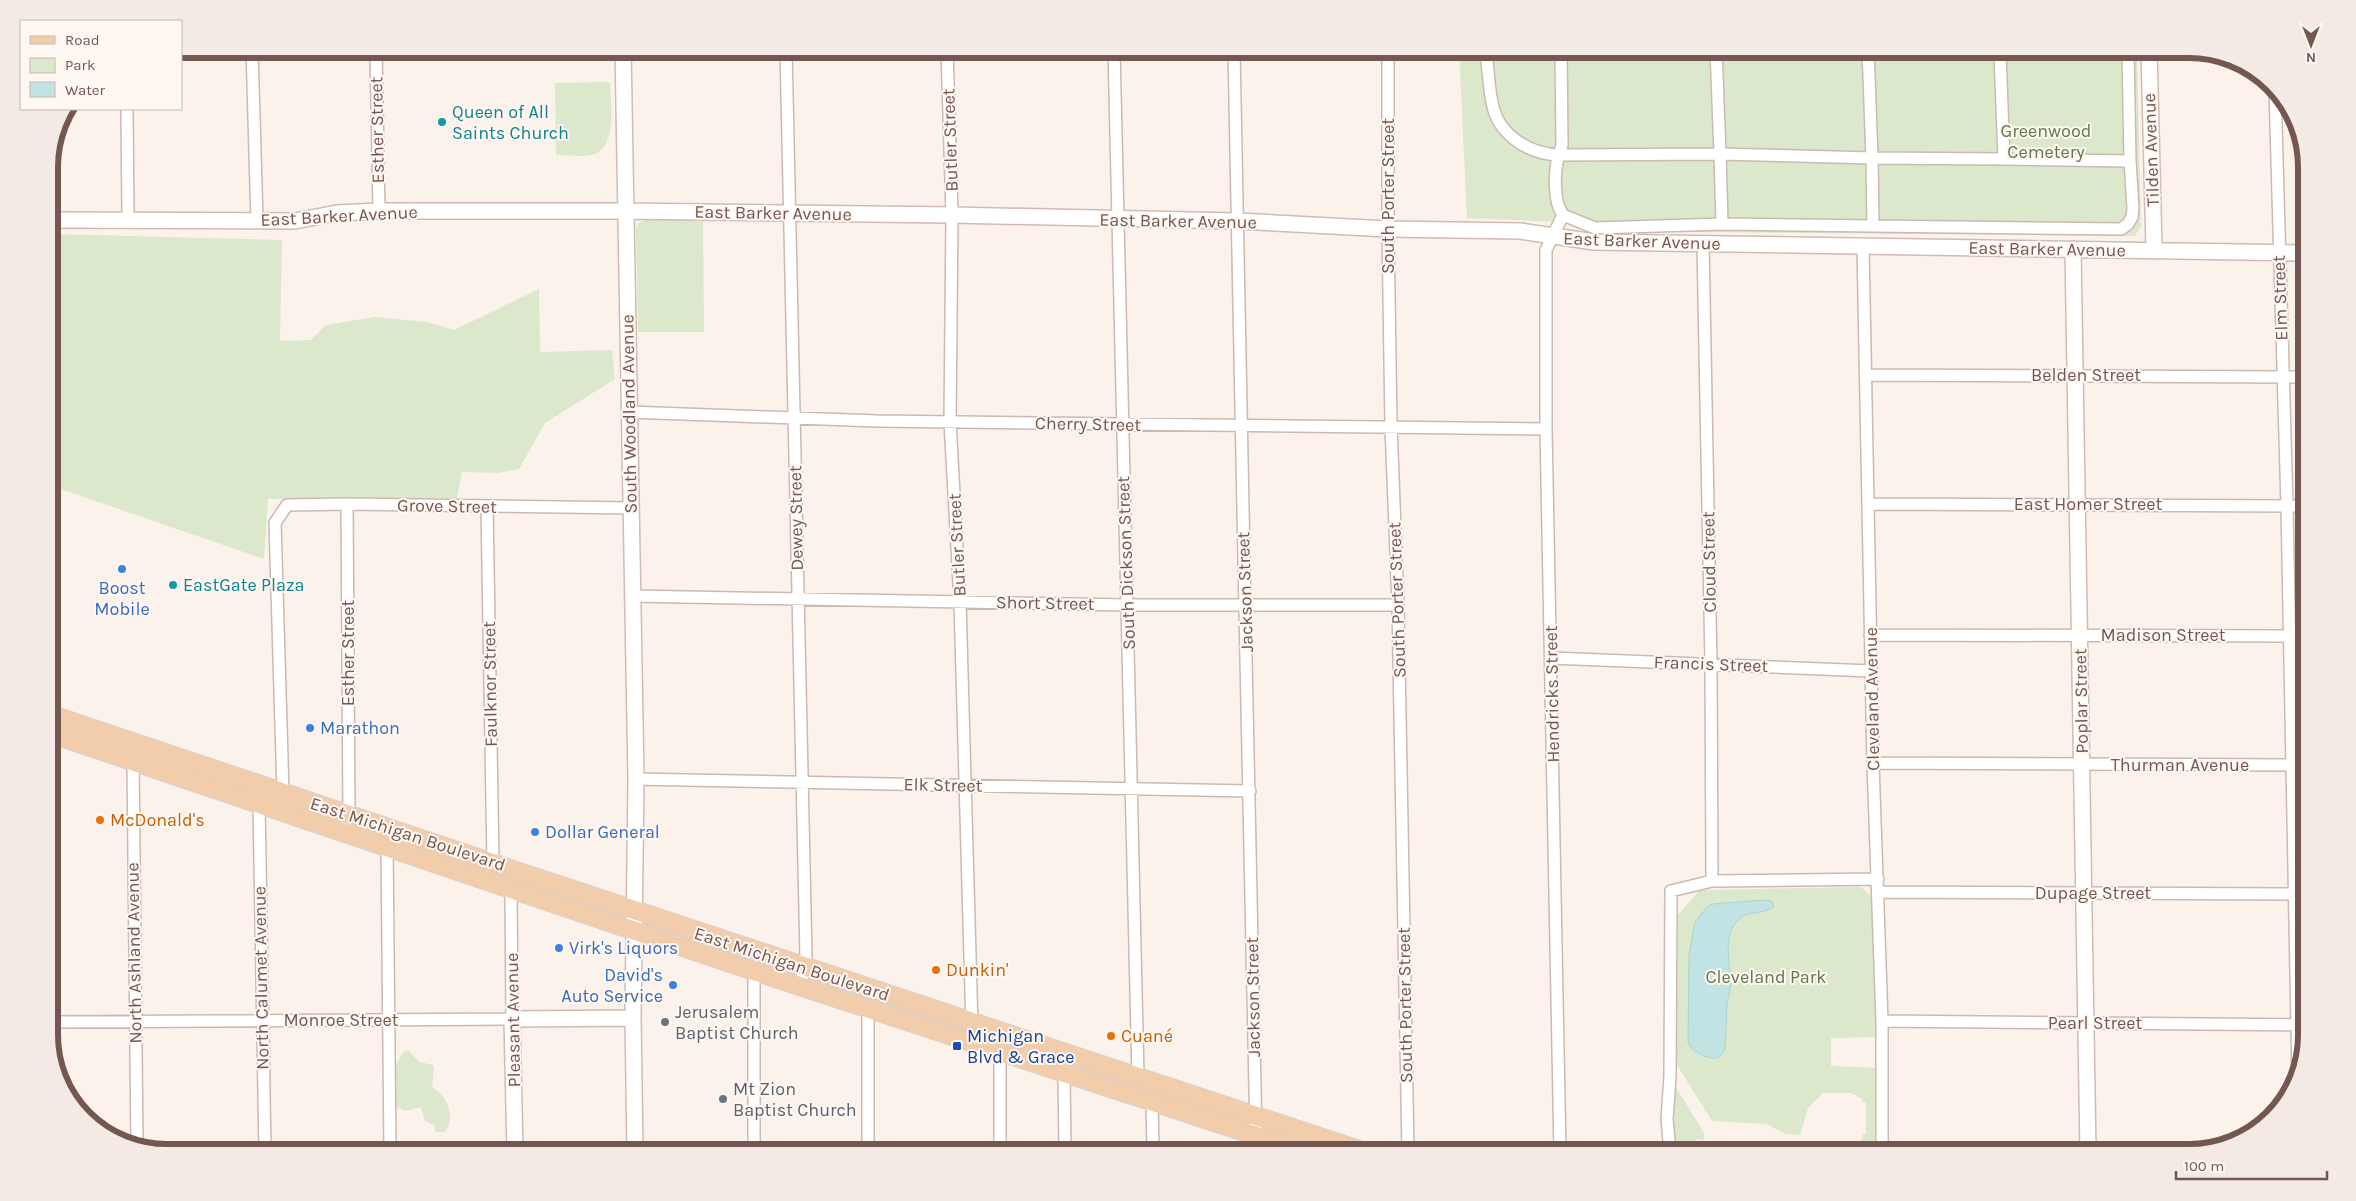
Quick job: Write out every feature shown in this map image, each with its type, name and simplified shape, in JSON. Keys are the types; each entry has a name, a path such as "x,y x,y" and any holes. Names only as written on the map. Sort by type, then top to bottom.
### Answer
{"main road":[{"name":"East Michigan Boulevard","path":"58,717 493,862 635,912 1341,1144"},
{"name":"East Michigan Boulevard","path":"58,736 754,971 1281,1144"}],"street":[{"path":"252,58 257,221"},
{"name":"Esther Street","path":"376,58 379,211"},
{"name":"South Woodland Avenue","path":"623,58 636,778 633,1018 635,1144"},
{"name":"Dewey Street","path":"786,58 806,968 799,985"},
{"name":"Butler Street","path":"947,58 952,215 950,422 960,602 973,1024 968,1040"},
{"name":"South Dickson Street","path":"1114,58 1116,219 1138,1078"},
{"name":"Jackson Street","path":"1234,58 1240,424 1250,791 1256,1136"},
{"name":"South Porter Street","path":"1388,58 1391,426 1398,604 1408,1144"},
{"path":"1487,58 1490,74 1491,101 1497,120 1516,141 1544,154 1720,154 1872,158 2130,160"},
{"path":"1561,58 1562,145 1556,162 1557,201 1563,215 1595,228 1722,224 2121,230 2132,217 2128,58"},
{"path":"1716,58 1722,224"},
{"path":"1868,58 1873,226"},
{"path":"2000,58 2004,159"},
{"name":"Tilden Avenue","path":"2149,58 2154,250"},
{"name":"Elm Street","path":"2275,99 2278,252 2287,506 2294,894 2298,960"},
{"path":"127,110 128,220"},
{"name":"East Barker Avenue","path":"58,220 295,221 337,213 379,211 625,211 952,215 1237,221 1388,229 1520,231 1594,242 2298,253"},
{"name":"Hendricks Street","path":"1560,1144 1546,429 1546,250 1563,215"},
{"name":"Cloud Street","path":"1703,244 1711,664 1712,881"},
{"name":"Cleveland Avenue","path":"1863,246 1873,762 1882,1021 1882,1144"},
{"name":"Poplar Street","path":"2073,249 2088,1144"},
{"name":"Belden Street","path":"1865,375 2298,377"},
{"name":"Cherry Street","path":"629,412 950,422 1546,429"},
{"name":"Esther Street","path":"344,831 349,814 347,504"},
{"name":"Grove Street","path":"283,792 275,523 287,505 347,504 630,508"},
{"name":"East Homer Street","path":"1868,504 2298,506"},
{"name":"Faulknor Street","path":"486,506 493,862"},
{"name":"Short Street","path":"632,596 1126,604 1398,604"},
{"name":"Madison Street","path":"1870,635 2298,636"},
{"name":"Francis Street","path":"1551,658 1871,671"},
{"name":"North Ashland Avenue","path":"133,761 137,1140"},
{"name":"Thurman Avenue","path":"1873,762 2082,765 2298,765"},
{"name":"Elk Street","path":"636,778 1250,791"},
{"name":"North Calumet Avenue","path":"259,803 264,1144"},
{"path":"387,846 390,1144"},
{"path":"1669,1144 1667,1119 1670,1076 1671,891 1712,881 1878,879"},
{"name":"Pleasant Avenue","path":"511,888 515,1144"},
{"name":"Dupage Street","path":"1878,892 2298,894"},
{"path":"754,971 754,1144"},
{"path":"868,1008 868,1144"},
{"name":"Monroe Street","path":"58,1022 633,1018"},
{"name":"Pearl Street","path":"1882,1021 2298,1025"},
{"path":"1000,1144 998,1051 1005,1034"},
{"path":"1064,1072 1065,1144"},
{"path":"1152,1102 1153,1144"}],"green space":[{"name":"Greenwood Cemetery","path":"1459,58 2137,58 2141,226 2135,236 1592,231 1560,222 1467,218"},
{"path":"610,82 612,112 606,144 600,151 591,155 556,155 555,83"},
{"path":"645,220 703,220 704,332 638,332 636,228 639,223"},
{"path":"58,234 282,240 280,341 311,340 326,325 375,317 427,322 454,330 539,289 540,352 612,350 615,379 545,423 519,469 498,473 462,472 457,498 268,499 264,559 58,488"},
{"name":"Cleveland Park","path":"1861,887 1874,899 1876,1037 1831,1038 1831,1066 1876,1068 1874,1144 1853,1144 1862,1140 1863,1134 1866,1134 1866,1102 1862,1102 1862,1099 1851,1093 1823,1093 1808,1108 1800,1135 1785,1134 1767,1124 1712,1121 1677,1065 1676,917 1700,890"},
{"path":"408,1050 419,1062 433,1065 432,1087 442,1095 450,1113 450,1119 445,1132 436,1132 434,1125 425,1121 421,1107 405,1111 396,1106 394,1069 402,1053"},
{"path":"1674,1089 1677,1089 1704,1133 1704,1140 1696,1139 1695,1144 1676,1144 1672,1122"}],"water":[{"path":"1771,901 1774,906 1766,911 1743,916 1733,926 1730,934 1728,950 1731,985 1727,1004 1725,1050 1718,1058 1705,1056 1693,1049 1688,1042 1689,956 1695,922 1708,906 1713,904"}],"place":[{"name":"Queen of All Saints Church","path":"442,122"},
{"name":"Boost Mobile","path":"122,569"},
{"name":"EastGate Plaza","path":"173,585"},
{"name":"Marathon","path":"310,728"},
{"name":"McDonald's","path":"100,820"},
{"name":"Dollar General","path":"535,832"},
{"name":"Virk's Liquors","path":"559,948"},
{"name":"Dunkin'","path":"936,970"},
{"name":"David's Auto Service","path":"673,985"},
{"name":"Jerusalem Baptist Church","path":"665,1022"},
{"name":"Cuané","path":"1111,1036"},
{"name":"Michigan Blvd & Grace","path":"957,1046"},
{"name":"Mt Zion Baptist Church","path":"723,1099"}]}
